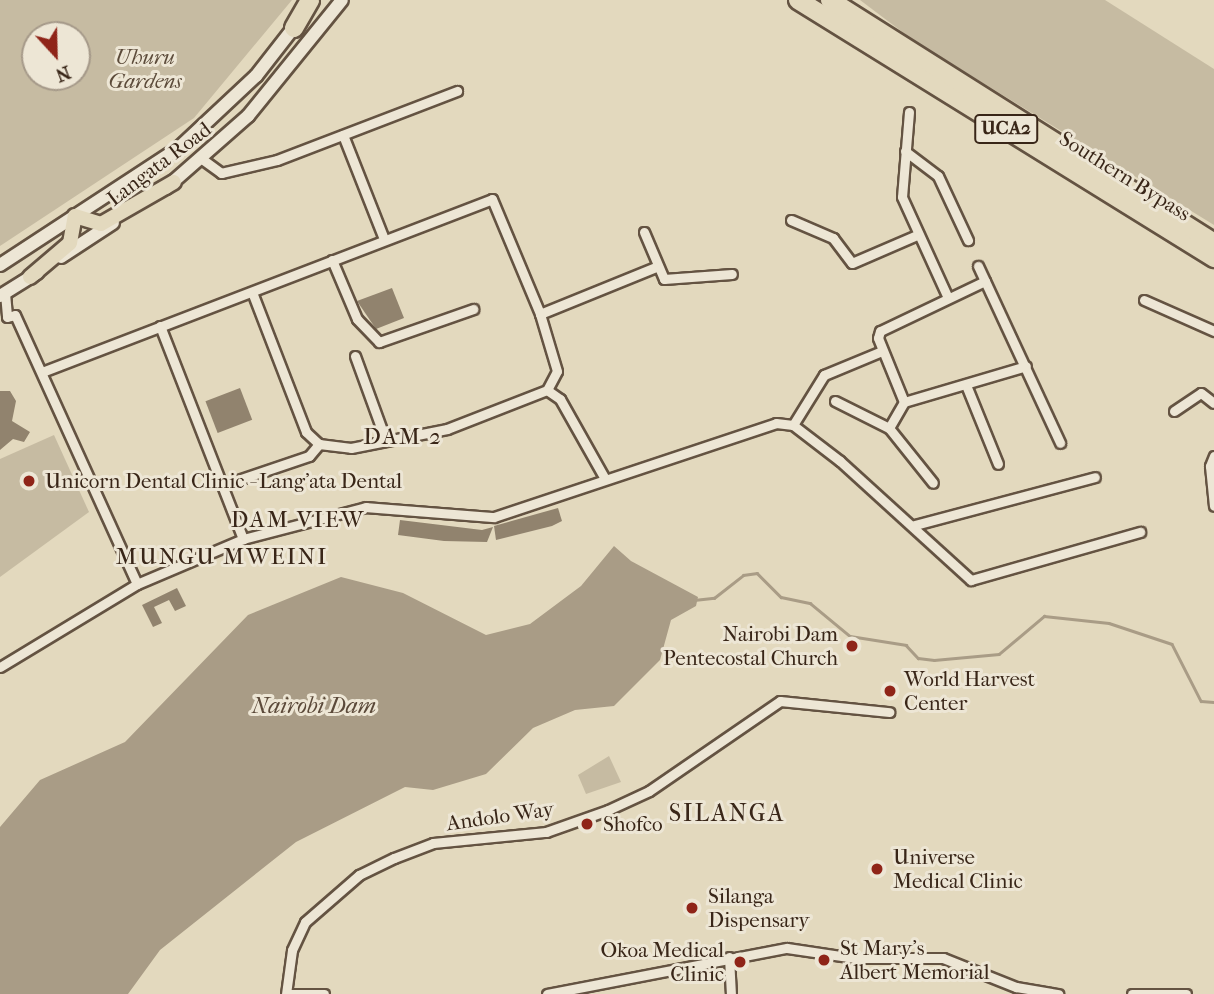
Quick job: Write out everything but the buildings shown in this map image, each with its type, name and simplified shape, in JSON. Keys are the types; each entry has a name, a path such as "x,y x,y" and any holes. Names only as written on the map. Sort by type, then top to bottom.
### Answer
{"highway":[{"path":"294,28 310,0"},
{"path":"787,0 843,13"},
{"name":"Southern Bypass","path":"798,0 843,13 1214,243"},
{"name":"Southern Bypass","path":"830,0 843,13 1214,258"}],"main road":[{"name":"Langata Road","path":"0,265 220,114 316,0"},
{"name":"Langata Road","path":"2,295 174,182 202,159 248,116 342,0"},
{"path":"30,277 70,243 75,216 101,224 174,182"}],"street":[{"path":"202,159 214,171 226,172 343,135 457,91"},
{"path":"909,112 902,197 948,298"},
{"path":"343,135 384,239"},
{"path":"905,151 938,176 968,240"},
{"path":"42,372 492,199 540,314 557,371 547,390 447,429 351,448 319,444 306,432 252,292"},
{"path":"791,220 833,237 850,263 917,235"},
{"path":"644,232 667,280 732,274"},
{"path":"332,260 356,319 379,342 473,309"},
{"path":"540,314 658,266"},
{"path":"978,266 1060,443"},
{"path":"904,402 878,338 882,329 985,281"},
{"path":"2,295 7,317 15,315"},
{"path":"1144,300 1214,331"},
{"path":"0,312 5,318 15,315"},
{"path":"15,315 137,584"},
{"path":"160,326 243,539"},
{"path":"793,425 824,374 883,351"},
{"path":"355,356 386,441"},
{"path":"889,428 904,402 1026,366"},
{"path":"965,385 998,464"},
{"path":"547,390 560,399 605,479"},
{"path":"1174,411 1201,393 1214,403"},
{"path":"835,401 889,428 933,483"},
{"path":"0,667 137,584 243,539 366,507 494,517 749,429 793,425 840,461 894,514 915,525 931,548 971,580 1140,532"},
{"path":"234,481 309,456 319,444"},
{"path":"1214,456 1214,506"},
{"path":"915,525 1095,477"},
{"name":"Andolo Way","path":"287,994 292,950 304,922 359,875 394,858 433,843 546,832 608,810 649,791 780,701 889,712"},
{"path":"547,994 787,948 855,958 943,958 1016,987 1058,994"},
{"path":"729,957 731,994"},
{"path":"287,994 324,994"},
{"path":"1134,994 1186,994"}],"green space":[{"name":"Uhuru Gardens","path":"0,0 292,0 194,118 0,246"},
{"path":"860,0 1105,0 1214,69 1214,225 913,40"},
{"path":"54,435 89,512 0,577 0,459"},
{"path":"609,756 621,782 586,794 578,775"}],"water":[{"name":"Nairobi Dam","path":"614,546 631,561 698,597 696,606 671,620 660,660 614,706 575,710 533,728 486,774 433,790 405,787 296,842 160,950 128,994 0,994 0,827 40,780 125,742 248,615 341,577 403,593 486,635 530,624 581,586"}],"waterway":[{"path":"694,600 714,598 743,575 757,573 781,597 810,603 850,636 906,645 918,658 934,660 999,654 1044,616 1109,623 1172,644 1201,701 1214,702"}],"place":[{"name":"Unicorn Dental Clinic - Lang'ata Dental","path":"29,481"},
{"name":"Nairobi Dam Pentecostal Church","path":"852,646"},
{"name":"World Harvest Center","path":"890,691"},
{"name":"Shofco","path":"587,824"},
{"name":"Universe Medical Clinic","path":"877,869"},
{"name":"Silanga Dispensary","path":"692,908"},
{"name":"St Mary's Albert Memorial","path":"824,960"},
{"name":"Okoa Medical Clinic","path":"740,962"}],"district":[{"name":"DAM 2","path":"403,437"},
{"name":"DAM VIEW","path":"298,520"},
{"name":"MUNGU MWEINI","path":"222,557"},
{"name":"SILANGA","path":"727,814"}]}
